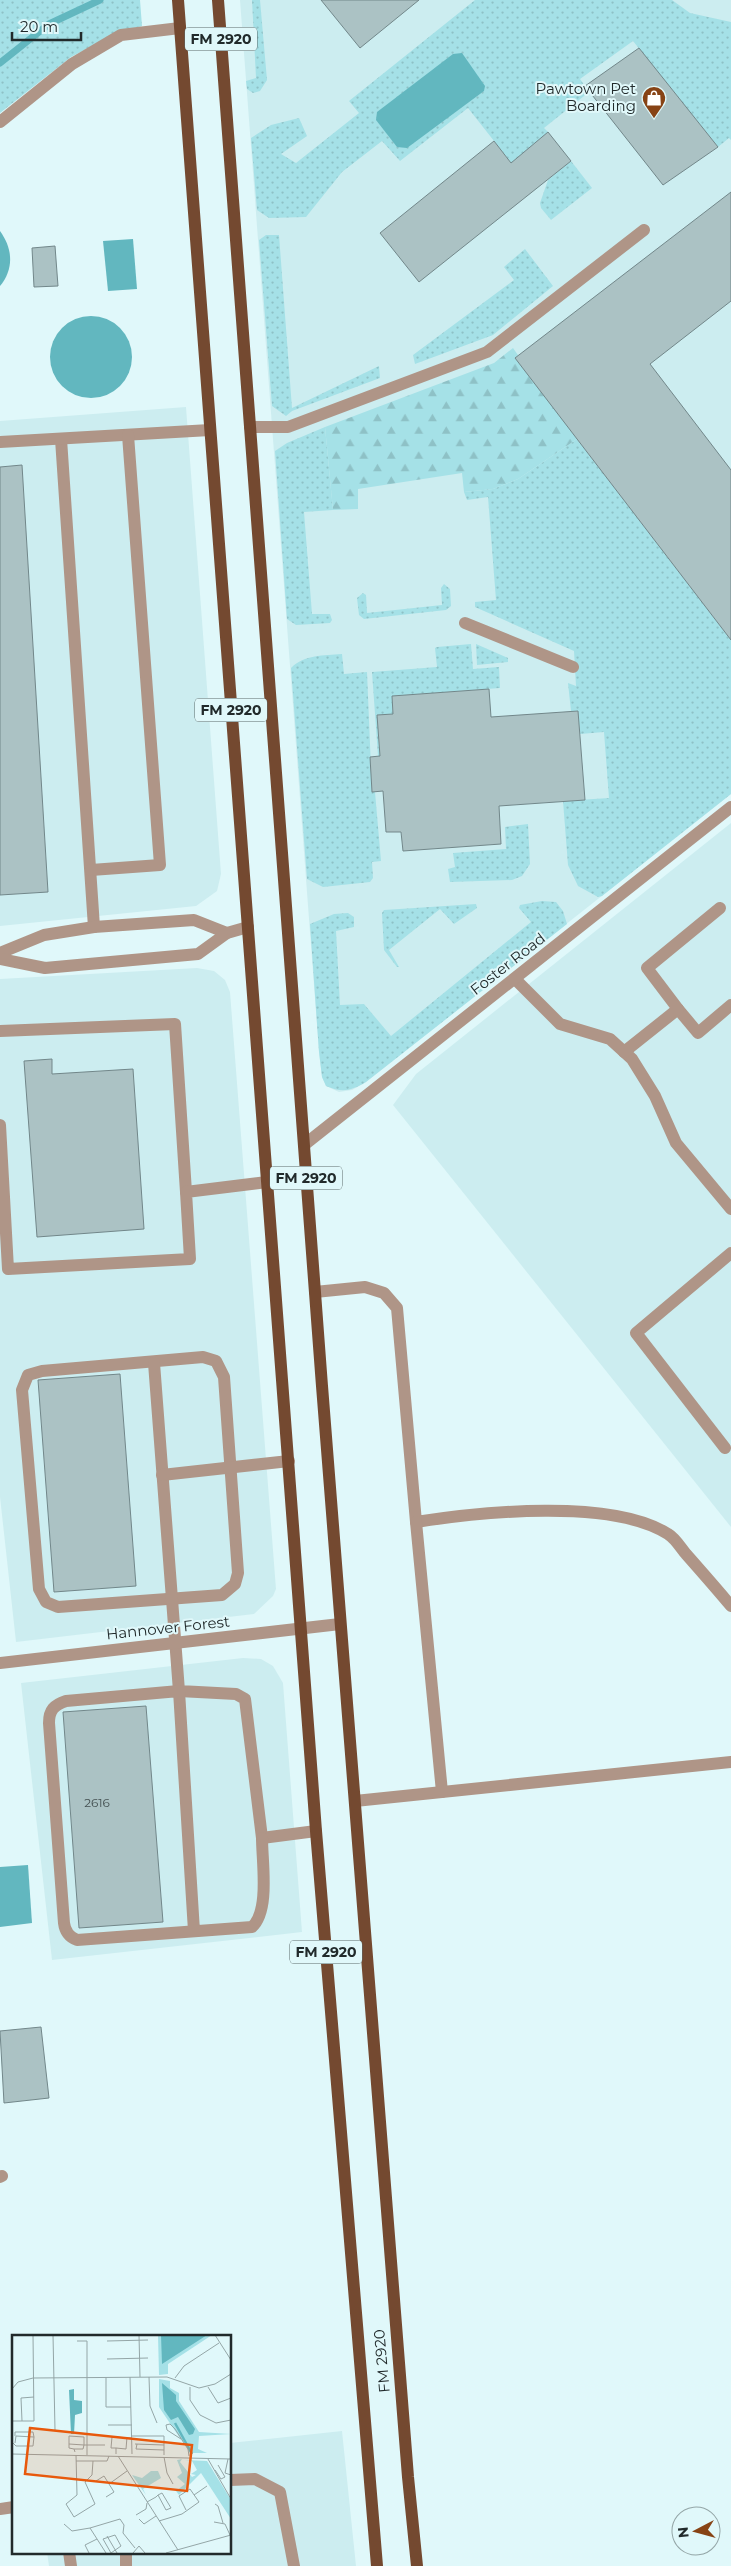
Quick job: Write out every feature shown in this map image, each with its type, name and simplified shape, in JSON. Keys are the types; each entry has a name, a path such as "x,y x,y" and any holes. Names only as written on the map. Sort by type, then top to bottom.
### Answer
{"main road":[{"name":"FM 2920","path":"178,0 316,1831 377,2565"},
{"name":"FM 2920","path":"218,0 340,1624 408,2477 417,2566"}],"street":[{"path":"0,122 72,64 121,35 180,28"},
{"path":"250,427 288,426 487,352 644,230"},
{"path":"0,442 210,430"},
{"path":"90,870 160,865 128,435"},
{"path":"61,439 94,927"},
{"path":"465,623 573,667"},
{"name":"Foster Road","path":"304,1145 731,807"},
{"path":"720,908 647,968 698,1033 731,1005"},
{"path":"0,953 44,935 94,927 194,920 227,933"},
{"path":"0,959 45,968 198,954 227,933 248,928"},
{"path":"515,979 560,1024 610,1038 632,1059 655,1096 676,1143 731,1209"},
{"path":"624,1052 678,1009"},
{"path":"0,1031 175,1024 190,1258 8,1269 0,1125"},
{"path":"186,1192 267,1182"},
{"path":"725,1448 636,1333 731,1253"},
{"path":"315,1292 365,1287 384,1293 398,1308 442,1792"},
{"path":"203,1357 216,1361 224,1377 238,1573 235,1584 222,1596 171,1601 58,1607 46,1602 38,1589 22,1390 28,1375 42,1371 154,1363 203,1357"},
{"path":"154,1363 171,1601 180,1690 194,1931"},
{"path":"162,1475 231,1469 289,1461"},
{"path":"416,1522 472,1513 528,1511 598,1514 641,1522 670,1534 731,1606"},
{"name":"Hannover Forest","path":"0,1663 301,1630 340,1624"},
{"path":"180,1690 236,1694 245,1699 262,1838 263,1905 252,1927 77,1940 67,1933 64,1923 49,1723 51,1711 55,1705 66,1701 180,1690"},
{"path":"355,1801 731,1762"},
{"path":"262,1838 316,1831"},
{"path":"231,2480 255,2479 280,2492 294,2566"}],"shaded area":[{"path":"240,0 731,0 731,794 366,1082 352,1090 339,1092 326,1086 322,1077 319,1052"},
{"path":"462,53 485,86 484,91 407,148 397,147 376,120 377,112 453,54"},
{"path":"0,231 9,252 10,266 0,286"},
{"path":"133,239 137,289 108,291 103,241"},
{"path":"91,316 107,319 120,328 129,341 132,357 129,373 120,386 107,395 91,398 75,395 62,386 53,373 50,357 53,341 62,328 75,319"},
{"path":"186,407 221,874 217,891 196,906 0,926 0,421"},
{"path":"731,823 731,1527 393,1105 416,1074"},
{"path":"197,968 214,971 225,980 230,992 276,1589 273,1596 254,1614 16,1642 0,1497 0,979"},
{"path":"243,1658 261,1659 273,1666 283,1683 302,1932 52,1960 21,1683"},
{"path":"28,1865 32,1923 0,1927 0,1867"},
{"path":"342,2431 356,2566 49,2566 47,2554 231,2554 231,2443"}],"green space":[{"path":"0,0 140,0 142,26 107,38 71,57 0,113"},
{"path":"252,0 260,0 267,80 260,91 253,93 247,89 246,81 256,78"},
{"path":"475,0 672,0 690,13 731,22 731,140 729,138 718,147 633,41 580,79 589,92 544,128 548,132 531,188 468,108 400,161 382,141 342,172 306,217 269,218 257,210 251,138 271,125 299,118 307,136 281,154 296,163 359,113 349,101"},
{"path":"571,161 592,188 551,220 541,208 540,203 548,180"},
{"path":"266,235 279,235 292,408 379,366 380,378 292,411 286,416 272,406 259,240"},
{"path":"525,249 553,286 493,335 415,364 413,355 514,280 504,267"},
{"path":"513,348 577,439 518,479 493,489 464,492 462,473 358,489 358,509 333,510 325,427 494,363"},
{"path":"325,427 333,510 304,512 312,614 330,614 332,620 330,623 296,625 287,619 275,451 287,443"},
{"path":"577,439 731,640 731,794 602,896 598,897 578,886 568,865 563,801 609,798 604,732 580,734 578,711 571,711 568,683 576,686 574,651 475,607 475,602 496,600 488,497 467,500 464,492 493,489 518,479"},
{"path":"444,584 450,589 451,606 446,610 364,619 359,615 357,598 363,593 366,595 367,613 442,605 441,588"},
{"path":"471,644 473,669 499,667 500,688 392,696 393,714 378,715 380,756 378,756 372,672 437,667 435,648"},
{"path":"476,644 508,658 508,662 477,665"},
{"path":"342,654 344,674 367,672 372,792 375,792 381,861 372,862 373,878 370,882 323,887 307,879 291,668 296,663 308,658"},
{"path":"528,824 530,864 522,876 512,880 450,882 448,869 455,867 453,853 506,849 505,827"},
{"path":"542,901 556,902 563,911 567,924 366,1082 346,1090 337,1090 326,1086 322,1077 319,1052 310,924 334,914 348,913 354,917 354,927 336,931 340,1005 364,1004 391,1036 531,922 519,908 520,905"},
{"path":"476,904 477,908 454,924 440,909 389,950 399,967 384,950 382,913 384,910"}],"building":[{"path":"321,0 419,0 360,48"},
{"name":"Pawtown Pet Boarding","path":"639,48 718,147 663,185 585,86"},
{"path":"548,132 571,161 419,282 380,233 494,141 511,163"},
{"path":"731,192 731,301 650,364 731,470 731,640 515,358"},
{"path":"55,246 58,286 34,287 32,248"},
{"path":"22,465 48,892 0,895 0,467"},
{"path":"489,689 491,717 578,711 585,800 499,806 501,844 403,851 401,832 386,832 383,791 372,792 370,757 380,756 377,715 393,714 392,696"},
{"path":"52,1059 52,1074 133,1069 144,1229 37,1237 24,1061"},
{"path":"120,1374 136,1586 54,1592 38,1380"},
{"path":"146,1706 163,1922 79,1928 63,1712"},
{"path":"41,2027 49,2098 4,2103 0,2031"}],"waterway":[{"path":"0,63 49,24 100,0"}],"place":[{"name":"Pawtown Pet Boarding","path":"654,119"}]}
